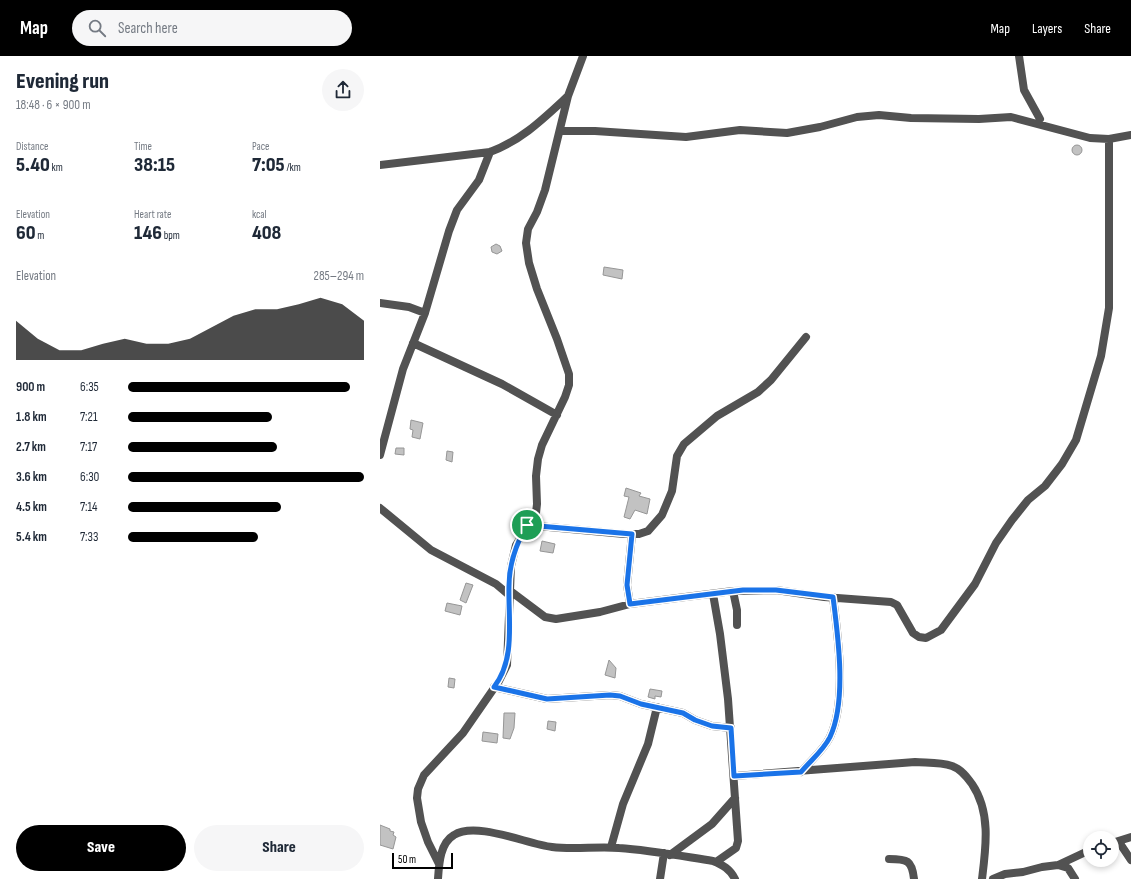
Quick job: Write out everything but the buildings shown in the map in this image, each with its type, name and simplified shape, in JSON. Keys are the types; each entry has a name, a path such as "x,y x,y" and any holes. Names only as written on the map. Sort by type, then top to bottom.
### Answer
{"street":[{"path":"440,864 428,842 421,822 417,798 418,789 424,775 463,733 507,665 511,566 516,545 527,525 536,513 538,504 536,476 542,445 565,397 569,385 569,374 537,289 529,263 526,243 528,229 537,212 545,190 568,96 583,56"},
{"path":"1019,56 1024,90 1040,119"},
{"path":"380,165 490,152 507,145 528,132 568,96"},
{"path":"560,131 595,131 686,137 740,130 787,133 820,127 857,117 879,115 911,118 979,119 1012,117 1045,124 1077,135 1108,139 1131,135"},
{"path":"380,508 431,550 496,584 545,617 556,618 600,612 630,604 733,591 776,590 891,602 897,605 913,633 919,637 926,638 936,634 941,630 975,584 996,543 1012,520 1028,500 1045,486 1062,464 1076,440 1101,356 1109,308 1108,139"},
{"path":"380,455 403,369 425,313 449,231 457,210 479,180 490,152"},
{"path":"380,303 409,307 425,313"},
{"path":"527,525 632,534 648,531 662,514 672,491 677,456 684,444 717,416 758,392 771,380 806,338"},
{"path":"413,343 495,381 557,414"},
{"path":"630,604 627,585 632,534"},
{"path":"733,591 737,610 737,625"},
{"path":"713,594 720,634 731,728 738,841 736,848 716,862"},
{"path":"801,772 822,751 830,736 836,718 840,694 833,597"},
{"path":"494,687 547,699 610,695 683,713 695,720 712,726 731,728"},
{"path":"611,847 623,804 648,744 657,707"},
{"path":"734,776 915,762 938,763 953,766 966,775 980,795 985,812 982,879"},
{"path":"660,879 667,854 712,824 735,798"},
{"path":"438,879 443,848 448,839 463,830 481,832 552,847 611,847 716,862 724,866 732,873 734,879"},
{"path":"1119,842 1131,837"},
{"path":"1119,847 1131,860"},
{"path":"993,879 1005,874 1058,865 1083,853"},
{"path":"890,859 903,859 908,862 913,870 914,879"},
{"path":"1058,865 1068,868 1075,879"}],"route":[{"path":"527,525 632,534 627,585 630,604 664,601 743,590 776,590 833,597 840,694 836,718 830,736 822,751 808,763 801,772 734,776 731,728 712,726 695,720 683,713 641,704 620,696 610,695 547,699 532,697 494,687 499,681 507,665 509,584 511,566 516,545 527,525"}]}
